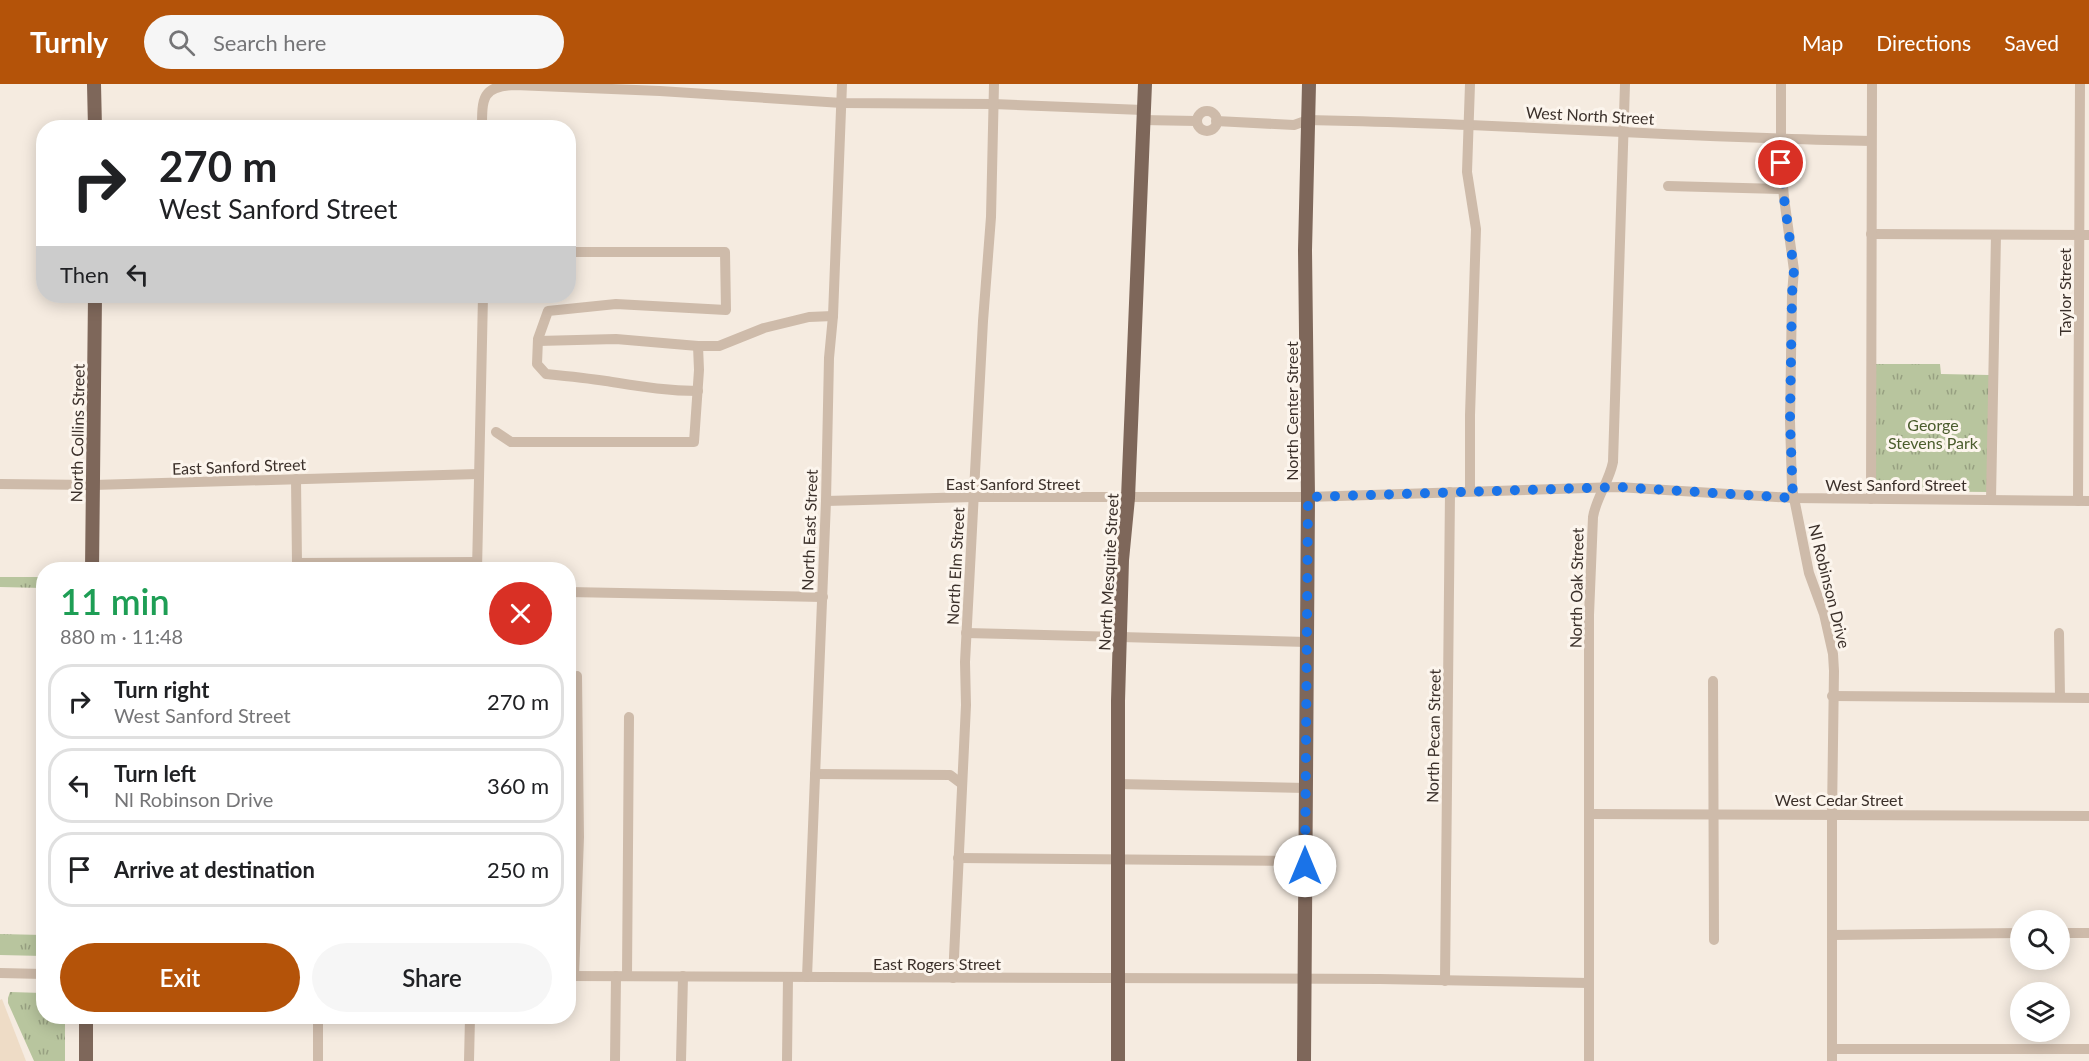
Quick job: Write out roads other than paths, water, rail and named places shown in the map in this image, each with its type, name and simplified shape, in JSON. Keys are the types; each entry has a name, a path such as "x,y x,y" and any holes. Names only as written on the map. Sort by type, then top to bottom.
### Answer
{"main road":[{"path":"94,84 95,120"},
{"name":"North Mesquite Street","path":"1118,1061 1118,701 1122,560 1128,498 1145,84"},
{"name":"North Center Street","path":"1304,1061 1308,497 1305,250 1309,84"},
{"name":"North Collins Street","path":"92,562 95,303"},
{"path":"86,1024 86,1061"}],"street":[{"name":"North East Street","path":"807,977 823,597 829,358 833,316 842,84"},
{"name":"North Elm Street","path":"953,978 966,705 966,633 990,217 994,84"},
{"path":"1470,84 1467,172 1476,229 1470,491"},
{"name":"North Oak Street","path":"1589,1061 1589,615 1593,517 1610,476 1613,462 1625,84"},
{"name":"Nl Robinson Drive","path":"1781,84 1783,189 1794,270 1790,421 1793,498 1809,573 1824,614 1833,654 1833,1061"},
{"path":"1871,499 1872,84"},
{"name":"Taylor Street","path":"2080,84 2084,235 2084,501"},
{"path":"482,120 484,98 489,91 499,86 515,85 660,91 842,103 993,104 1143,115"},
{"name":"West North Street","path":"1143,115 1197,121 1201,129 1208,131 1213,128 1216,121 1294,125 1308,120 1469,124 1781,140 1871,141"},
{"path":"1668,186 1783,189"},
{"path":"1870,234 2084,235"},
{"path":"1991,500 1996,235"},
{"path":"576,252 725,252 726,309 616,304 548,310 538,341 537,364 546,374 607,381 639,388 698,390"},
{"path":"477,562 483,303"},
{"path":"538,341 616,339 719,346 764,328 809,317 833,316"},
{"path":"496,432 511,442 694,442 698,390 698,346"},
{"name":"East Sanford Street","path":"0,484 93,485 478,474"},
{"path":"296,479 297,562"},
{"name":"West Sanford Street","path":"1308,497 1618,487 1793,498 2084,501"},
{"name":"North Pecan Street","path":"1445,981 1450,492"},
{"name":"East Sanford Street","path":"826,501 973,497 1308,497"},
{"path":"576,592 823,597"},
{"path":"966,633 1307,642"},
{"path":"2059,633 2060,698"},
{"path":"576,889 579,837 577,676"},
{"path":"1713,681 1714,940"},
{"path":"1832,696 2089,698"},
{"path":"615,1061 622,976 629,717"},
{"path":"815,774 950,775 962,784"},
{"path":"1118,784 1306,788"},
{"name":"West Cedar Street","path":"1589,814 2089,816"},
{"path":"958,858 1305,861"},
{"path":"1832,935 2010,933"},
{"path":"2070,933 2089,933"},
{"path":"0,973 36,974"},
{"name":"East Rogers Street","path":"576,976 1380,979 1589,983"},
{"path":"681,1061 683,976"},
{"path":"787,1061 788,977"},
{"path":"318,1024 318,1061"},
{"path":"469,1061 470,1024"},
{"path":"1832,1049 2089,1049"}],"park label":[{"name":"George Stevens Park","path":"1933,433"}]}
